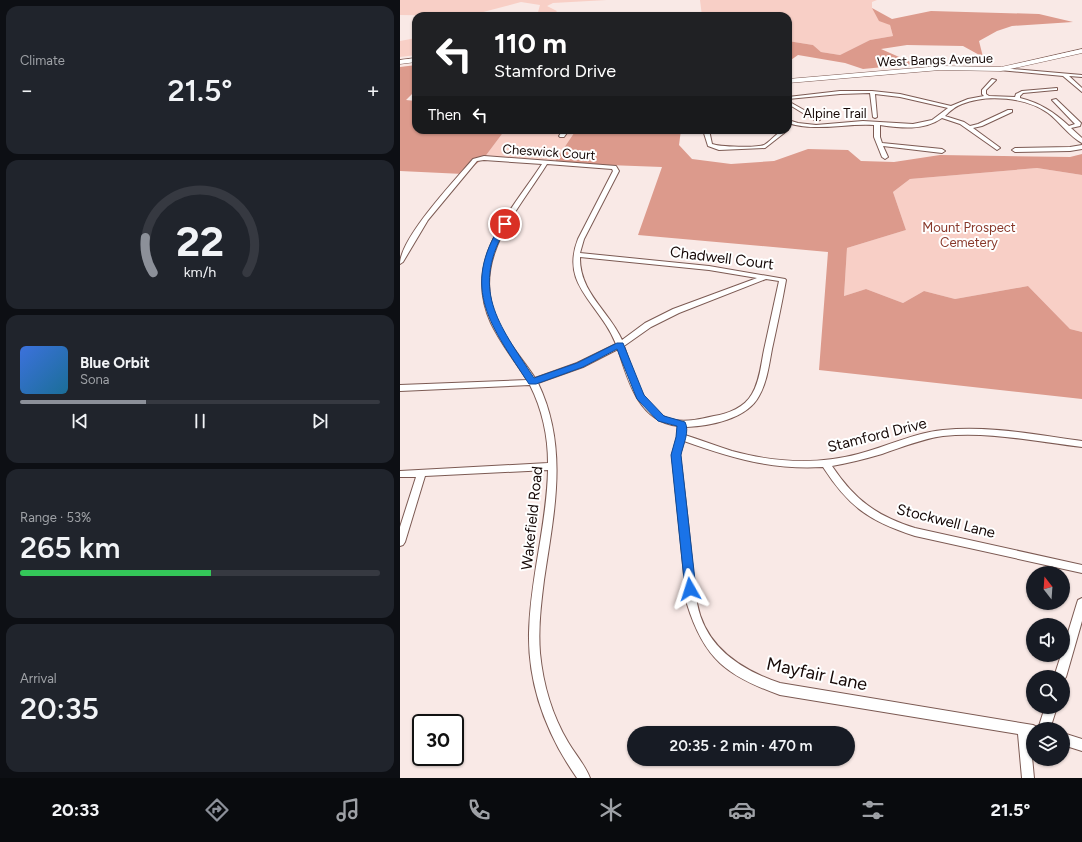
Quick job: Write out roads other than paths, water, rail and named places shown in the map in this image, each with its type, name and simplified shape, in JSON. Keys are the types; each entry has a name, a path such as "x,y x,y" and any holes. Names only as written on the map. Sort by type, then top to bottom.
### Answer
{"street":[{"name":"West Bangs Avenue","path":"792,81 933,69 1001,69 1082,51"},
{"path":"400,62 412,60"},
{"path":"1001,69 1082,76"},
{"path":"1065,75 1082,91"},
{"path":"987,98 984,94 984,90 994,80"},
{"path":"1017,100 1018,95 1022,92 1055,89"},
{"path":"792,98 840,93 872,92 897,95 952,108"},
{"name":"Alpine Trail","path":"872,92 875,117"},
{"name":"Alpine Trail","path":"794,123 825,126 864,123 919,126 936,121 961,102 987,98 1017,100 1045,110 1082,141"},
{"path":"1054,100 1078,123 1075,127 1067,128"},
{"name":"Alpine Trail","path":"792,104 818,120"},
{"path":"968,128 980,125 1010,111"},
{"path":"941,116 957,121 997,148"},
{"name":"Alpine Trail","path":"877,124 876,133 884,157"},
{"name":"Alpine Trail","path":"707,134 710,145 716,148 760,148 779,134"},
{"path":"880,144 942,151"},
{"path":"1015,150 1070,149 1082,147"},
{"name":"Cheswick Court","path":"400,262 425,219 473,162 479,159 614,167 616,171 581,239 577,255"},
{"name":"Wakefield Road","path":"546,162 496,238 489,256 485,281 486,298 491,315 500,333 532,382 548,423 552,447 552,496 536,603 534,634 535,657 540,684 548,712 558,737 584,778"},
{"path":"577,255 578,275 581,283 588,296 610,324 620,345 640,397 661,419 682,424"},
{"name":"Chadwell Court","path":"577,255 709,268 783,280 761,384 756,396 746,406 719,419 682,424"},
{"path":"400,388 532,382 580,365 620,345 648,325 676,311 767,277"},
{"name":"Mayfair Lane","path":"682,424 681,437 676,455 692,604 703,634 719,657 745,675 780,688 1026,730"},
{"name":"Stamford Drive","path":"681,437 752,459 782,463 825,463 855,458 927,436 960,432 991,433 1082,444"},
{"name":"Stockwell Lane","path":"825,463 839,485 852,499 865,511 889,523 915,532 1082,569"},
{"path":"400,474 553,466"},
{"path":"400,542 421,474"},
{"path":"1062,670 1082,604"},
{"path":"1070,741 1082,745"},
{"path":"1028,766 1028,778"}],"park label":[{"name":"Mount Prospect Cemetery","path":"969,234"}]}
